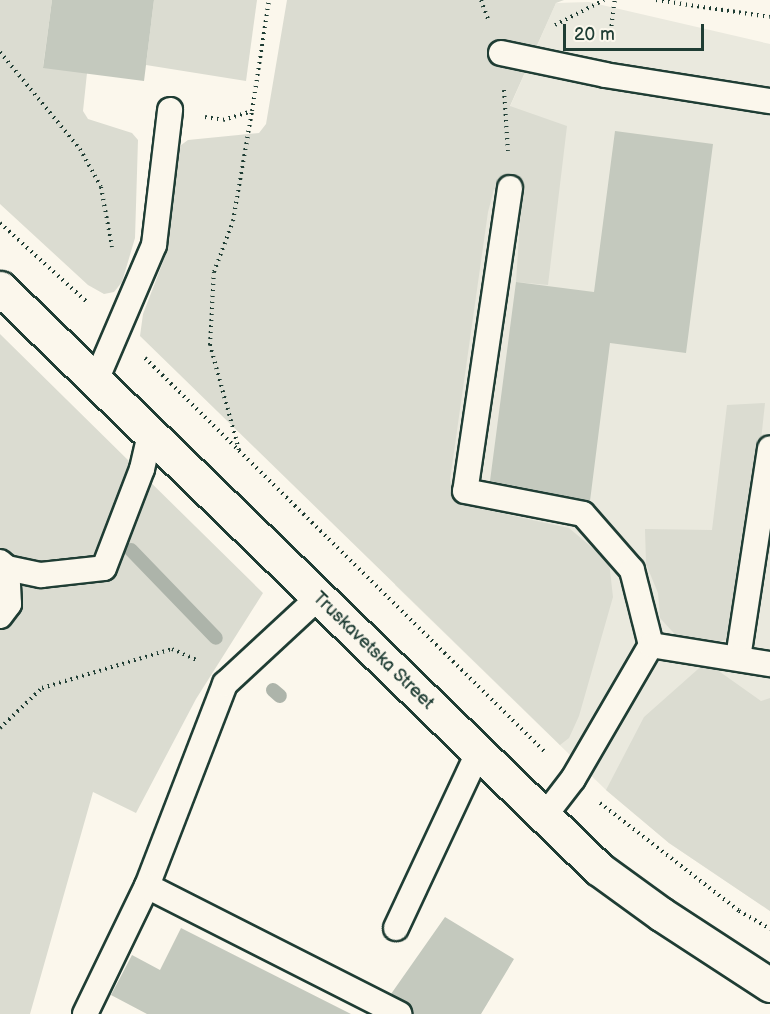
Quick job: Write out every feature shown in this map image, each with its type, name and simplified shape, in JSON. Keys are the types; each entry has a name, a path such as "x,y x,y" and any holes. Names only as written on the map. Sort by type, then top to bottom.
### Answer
{"street":[{"name":"Truskavetska Street","path":"0,288 97,378 318,598 478,753 546,814 599,868 661,914 770,985"}],"lane":[{"path":"501,53 605,75 770,101"},
{"path":"97,378 154,245 170,110"},
{"path":"510,188 465,491 583,514 632,570 651,645 573,779 546,814"},
{"path":"0,616 9,604 4,565 41,575 104,568 142,469 151,431"},
{"path":"738,658 770,448"},
{"path":"85,1014 147,886 225,684 318,598"},
{"path":"651,645 770,664"},
{"path":"396,928 478,753"},
{"path":"147,886 399,1014"}],"path":[{"path":"239,450 210,345 214,272 233,221 269,0"},
{"path":"656,0 770,17"},
{"path":"0,52 80,149 101,188 113,254"},
{"path":"501,53 510,188"},
{"path":"170,110 223,120 252,111"},
{"path":"0,223 118,332 573,779 730,904 770,928"},
{"path":"0,728 42,688 172,649 235,675"}],"shaded area":[{"path":"0,0 52,0 43,67 87,73 83,111 88,119 132,133 138,140 135,238 122,282 114,292 104,294 88,285 0,204"},
{"path":"154,0 257,0 246,81 146,65"},
{"path":"287,0 564,0 556,3 510,106 567,126 548,285 516,282 522,190 494,189 488,212 450,480 464,505 569,528 609,562 613,597 579,716 569,738 560,745 140,336 143,314 166,254 177,148 188,140 259,133 266,124"},
{"path":"589,2 770,44 770,911 669,843 606,790 395,585 464,210 556,3"},
{"path":"0,334 263,593 196,699 136,813 93,792 30,1014 0,1014"},
{"path":"765,403 759,459 770,457 770,553 758,562 732,638 704,646 682,642 660,618 658,593 646,564 645,529 712,530 727,405"},
{"path":"706,662 761,701 770,698 770,911 669,843 606,790 644,717"}],"building":[{"path":"52,0 154,0 144,81 43,68"},
{"path":"615,131 713,144 686,353 610,343 590,501 490,481 516,282 594,292"},
{"path":"445,917 514,959 481,1014 413,1014 411,1006 391,994"},
{"path":"181,928 351,1014 147,1014 111,995 132,955 160,970"}],"waterway":[{"path":"131,550 216,638"},
{"path":"273,690 280,696"}]}
